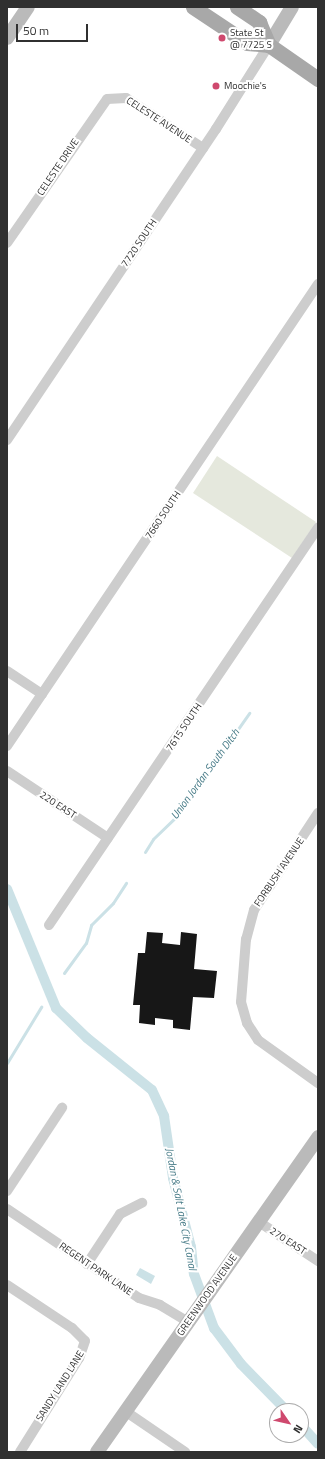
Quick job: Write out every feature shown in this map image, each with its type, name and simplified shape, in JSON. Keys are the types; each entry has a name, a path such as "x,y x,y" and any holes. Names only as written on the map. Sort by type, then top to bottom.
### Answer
{"main road":[{"path":"193,7 246,43 269,45 318,79"},
{"path":"237,7 259,22 269,45"}],"street":[{"path":"7,38 28,7"},
{"path":"269,45 292,7"},
{"name":"7720 SOUTH","path":"7,440 204,148 269,45"},
{"name":"CELESTE AVENUE","path":"113,96 132,101 204,148"},
{"name":"CELESTE DRIVE","path":"7,243 98,108 113,96"},
{"name":"7660 SOUTH","path":"7,746 318,284"},
{"name":"7615 SOUTH","path":"49,925 318,527"},
{"path":"7,671 42,694"},
{"name":"220 EAST","path":"7,771 108,838"},
{"name":"FORBUSH AVENUE","path":"318,814 254,910 246,939 241,1002 247,1023 258,1040 318,1082"},
{"path":"7,1191 62,1108"},
{"name":"GREENWOOD AVENUE","path":"96,1452 318,1137"},
{"path":"87,1264 120,1214 142,1203"},
{"name":"REGENT PARK LANE","path":"7,1209 139,1298 191,1318"},
{"name":"270 EAST","path":"259,1222 318,1261"},
{"name":"SANDY LAND LANE","path":"7,1285 72,1328 85,1341 79,1358 20,1452"},
{"path":"125,1411 185,1452"}],"shaded area":[{"path":"217,456 316,522 292,558 193,493"},
{"path":"140,1268 155,1276 151,1284 136,1275"}],"building":[{"path":"147,932 163,933 162,943 180,945 181,932 197,934 194,969 217,971 214,998 193,997 190,1030 173,1028 173,1020 155,1018 155,1025 139,1023 140,1005 133,1005 138,953 145,953"}],"waterway":[{"name":"Union Jordan South Ditch","path":"145,852 153,839 177,816 249,713"},
{"name":"Union Jordan South Ditch","path":"64,973 86,943 91,925 113,903 126,883"},
{"name":"Jordan & Salt Lake City Canal","path":"7,889 56,1008 87,1038 152,1090 164,1116 173,1178 191,1247 194,1274 214,1328 241,1364 279,1403"},
{"name":"Union Jordan South Ditch","path":"7,1063 41,1007"},
{"name":"Jordan & Salt Lake City Canal","path":"309,1434 318,1444"}],"place":[{"name":"State St @ 7725 S","path":"222,38"},
{"name":"Moochie's","path":"216,86"}]}
